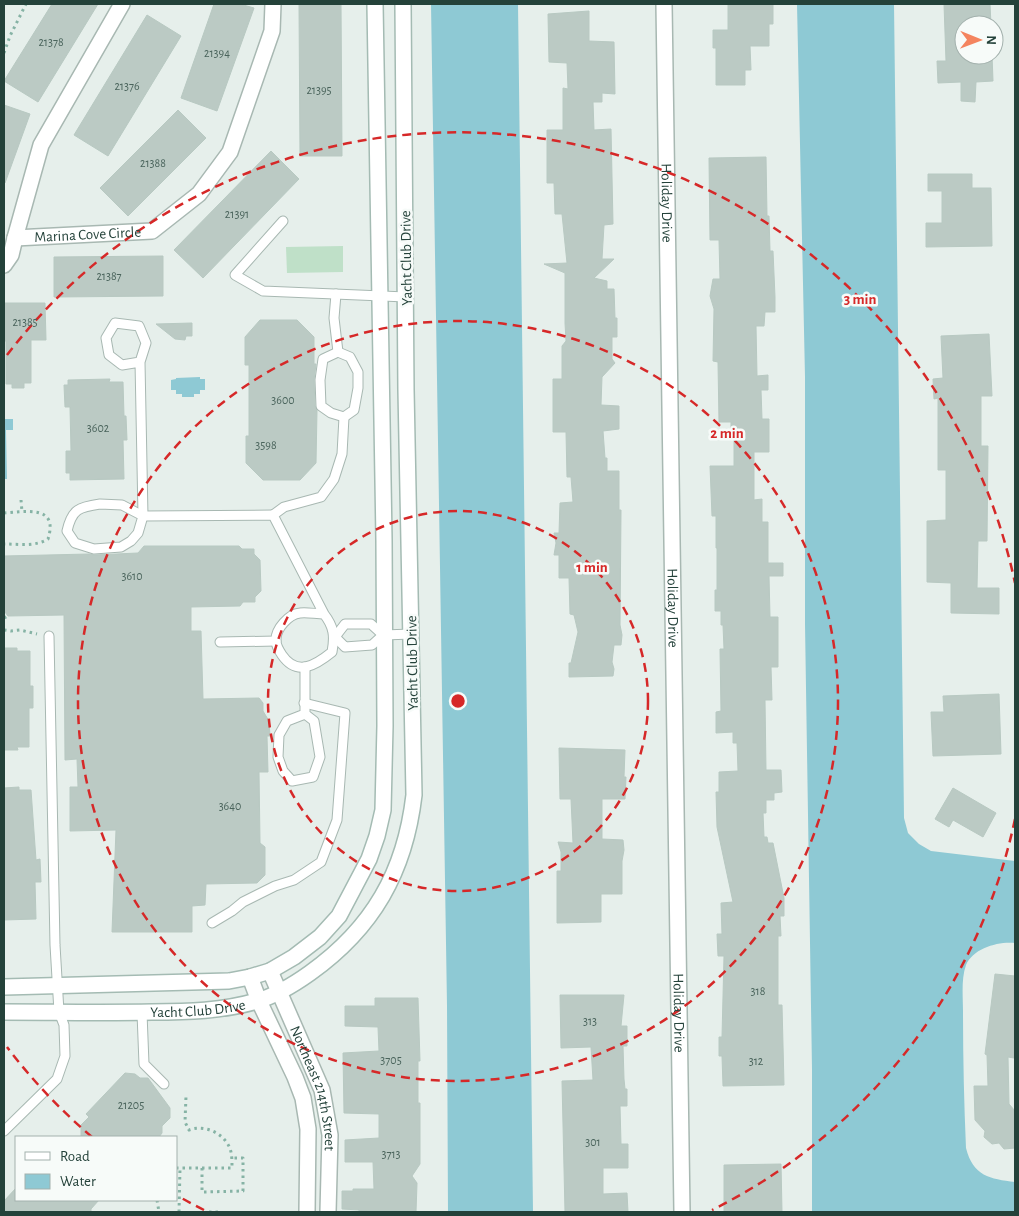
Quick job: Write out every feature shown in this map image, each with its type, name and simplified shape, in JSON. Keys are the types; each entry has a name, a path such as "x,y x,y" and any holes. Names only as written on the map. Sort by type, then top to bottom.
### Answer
{"street":[{"name":"Marina Cove Circle","path":"122,4 40,145 15,238 152,231 199,194 230,152 272,31 273,4"},
{"name":"Yacht Club Drive","path":"4,987 57,984 229,981 270,971 294,957 320,937 339,916 369,859 377,836 382,810 384,777 384,540 375,4"},
{"name":"Yacht Club Drive","path":"4,1012 196,1012 258,1001 296,982 322,964 352,937 381,900 402,854 411,818 414,795 406,390 403,4"},
{"name":"Holiday Drive","path":"664,4 682,1212"},
{"path":"4,265 11,255 15,238"},
{"name":"Northeast 214th Street","path":"270,971 322,1090 330,1135 328,1212"},
{"name":"Northeast 214th Street","path":"250,977 258,1001 303,1098 308,1129 307,1212"},
{"path":"303,1098 322,1090"}],"lane":[{"path":"283,221 235,275 263,291 406,297"},
{"path":"336,294 334,318 338,352"},
{"path":"140,362 122,365 109,355 106,338 115,323 139,326 146,344 140,362 143,516 138,533 131,541 120,547 94,549 75,543 67,531 70,518 81,506 100,504 122,505 143,516 272,515 284,507 321,497 334,479 342,454 344,417"},
{"path":"338,352 350,357 358,372 358,388 354,410 344,417 331,413 321,406 320,380 323,359 338,352"},
{"path":"272,515 324,614 331,623 334,637 332,652 318,664 305,667 294,666 286,661 276,641 278,632 290,616 300,612 324,614"},
{"path":"334,637 345,624 370,624 384,635"},
{"path":"334,637 345,647 372,645 384,635 412,634"},
{"path":"4,1131 57,1079 65,1056 64,1024 58,1012 48,636"},
{"path":"220,642 276,641"},
{"path":"304,714 305,667"},
{"path":"212,923 232,912 243,902 275,886 294,880 321,862 337,820 345,713 304,703"},
{"path":"304,714 314,721 320,757 313,777 292,781 283,772 278,757 279,736 287,721 304,714"},
{"path":"142,1012 144,1064 164,1084"}],"path":[{"path":"4,53 26,4"},
{"path":"22,500 22,512"},
{"path":"4,513 37,512 44,514 50,522 51,530 48,539 36,544 4,544"},
{"path":"4,630 20,630 48,636"},
{"path":"179,1212 178,1168 232,1168 231,1150 223,1137 209,1129 194,1128 189,1130 185,1122 186,1096"},
{"path":"202,1168 202,1192 243,1191 243,1158 231,1158"},
{"path":"209,1212 222,1212"}],"green space":[{"path":"343,246 343,272 287,273 286,247"}],"water":[{"path":"431,4 518,4 533,1212 448,1212 447,1005"},
{"path":"797,4 894,4 904,818 908,833 919,844 931,851 1015,861 1015,943 994,945 974,954 966,965 963,976 963,988 966,1148 973,1165 978,1170 990,1177 1015,1182 1015,1212 812,1212 812,1069 805,624 805,377"},
{"path":"200,377 200,379 205,379 205,390 200,390 200,394 194,394 194,397 182,397 182,394 176,394 176,390 171,390 171,380"},
{"path":"4,419 13,419 13,430 6,430 7,479 4,479"}],"building":[{"path":"52,4 98,4 38,102 4,81"},
{"path":"214,4 240,4 254,8 217,111 181,98"},
{"path":"299,4 341,4 342,156 300,156"},
{"path":"728,4 773,4 773,24 769,24 769,46 750,46 751,70 745,70 745,85 716,85 716,48 713,48 713,30 728,30"},
{"path":"944,4 990,4 991,15 954,15 954,65 992,65 993,81 976,82 975,102 961,101 961,82 938,83 937,61 946,61"},
{"path":"589,11 589,41 614,42 615,94 602,93 602,102 593,102 594,130 611,129 613,224 604,225 602,259 614,259 594,278 607,281 607,289 614,289 615,318 617,318 617,337 612,337 612,359 615,363 602,377 601,405 619,406 619,429 603,431 607,471 619,471 619,510 621,510 620,625 622,635 621,645 614,645 613,676 569,677 569,663 571,663 578,632 574,615 570,614 569,578 559,578 559,555 554,555 556,543 554,533 559,533 560,503 573,502 571,477 567,477 566,432 553,432 553,379 562,379 562,346 566,341 565,273 544,264 567,263 562,214 555,214 554,183 547,183 547,130 563,130 563,88 568,89 567,63 549,62 548,14"},
{"path":"147,15 181,36 108,156 74,135"},
{"path":"4,105 30,114 5,183 4,183"},
{"path":"178,110 206,138 128,216 100,188"},
{"path":"271,151 299,179 203,278 174,250"},
{"path":"766,157 767,216 769,216 770,251 773,251 775,312 765,312 764,326 756,326 757,376 768,375 768,390 761,390 762,419 769,419 769,452 754,452 754,500 762,499 762,522 768,522 768,563 783,563 783,576 769,576 770,617 778,617 778,667 771,667 772,700 765,700 766,770 781,770 782,792 774,793 774,800 766,800 766,813 763,813 764,837 767,837 768,843 773,843 784,898 784,916 780,916 781,936 778,936 778,1005 782,1005 784,1085 723,1086 722,1056 719,1056 719,1037 722,1037 724,956 718,956 717,934 722,934 721,903 733,902 717,827 716,792 719,792 719,772 738,771 737,743 733,743 733,732 716,733 716,712 721,711 720,649 724,649 721,611 715,611 715,590 717,590 716,516 712,516 710,466 734,466 734,435 731,435 731,422 719,422 718,362 713,361 714,309 710,296 713,279 720,279 719,240 710,240 709,158"},
{"path":"928,174 972,174 972,188 991,188 992,246 926,247 926,223 942,223 942,191 928,191"},
{"path":"163,256 163,296 54,297 54,257"},
{"path":"4,303 45,303 46,340 31,340 31,383 24,383 24,388 12,388 12,384 6,384"},
{"path":"260,320 297,320 314,337 314,364 316,364 314,380 315,406 317,410 316,463 300,480 263,480 246,463 246,436 249,436 249,365 245,365 245,337"},
{"path":"192,323 192,336 186,336 185,340 175,339 156,324"},
{"path":"989,334 992,396 981,396 981,446 988,446 987,541 978,541 977,588 999,588 999,614 951,613 951,583 927,582 927,521 946,520 946,470 938,470 938,398 934,399 933,379 943,378 941,336"},
{"path":"110,379 109,382 123,382 127,440 123,440 124,479 70,480 70,473 66,473 66,451 71,451 70,407 65,407 64,385 68,385 68,380"},
{"path":"144,546 239,546 242,549 254,549 254,554 260,560 261,591 255,597 255,602 243,602 240,606 191,607 191,631 201,631 203,699 259,698 263,703 263,711 269,721 270,736 267,736 268,772 259,772 260,843 265,847 265,875 257,883 206,884 205,905 192,906 192,932 112,932 116,830 70,831 70,787 78,787 77,759 65,760 64,615 8,616 4,611 4,556 138,553"},
{"path":"4,648 30,651 30,686 33,686 33,708 29,708 29,747 17,747 18,750 4,750"},
{"path":"999,694 1001,754 933,756 931,712 944,712 943,696"},
{"path":"559,748 625,750 625,799 602,799 602,839 623,840 622,894 601,894 601,922 557,923 557,871 561,871 561,852 558,842 573,843 571,799 560,799"},
{"path":"19,787 19,790 31,790 36,860 40,859 41,882 35,882 36,919 4,920 4,788"},
{"path":"953,788 996,813 983,837 953,820 949,827 935,819"},
{"path":"995,974 1015,976 1014,1058 1008,1057 1009,1104 1015,1111 1015,1148 1004,1149 999,1143 992,1144 984,1137 985,1131 975,1120 974,1086 988,1086 987,1055 985,1054"},
{"path":"560,995 624,995 621,1026 627,1026 627,1046 623,1046 627,1106 620,1106 621,1144 628,1144 628,1168 603,1168 603,1194 627,1193 628,1212 565,1212 562,1081 593,1080 591,1047 561,1048"},
{"path":"375,998 418,998 420,1164 412,1176 417,1183 416,1212 376,1212 342,1209 342,1191 374,1189 373,1162 345,1162 345,1140 379,1138 379,1114 344,1113 343,1053 379,1051 378,1027 345,1026 345,1006 375,1006"},
{"path":"125,1073 135,1074 140,1078 148,1078 170,1108 170,1118 162,1126 162,1133 160,1136 81,1136 81,1125 89,1117 86,1114"},
{"path":"781,1164 782,1212 724,1212 724,1165"},
{"path":"15,1189 15,1201 98,1201 91,1209 91,1212 4,1212 4,1201"}]}
